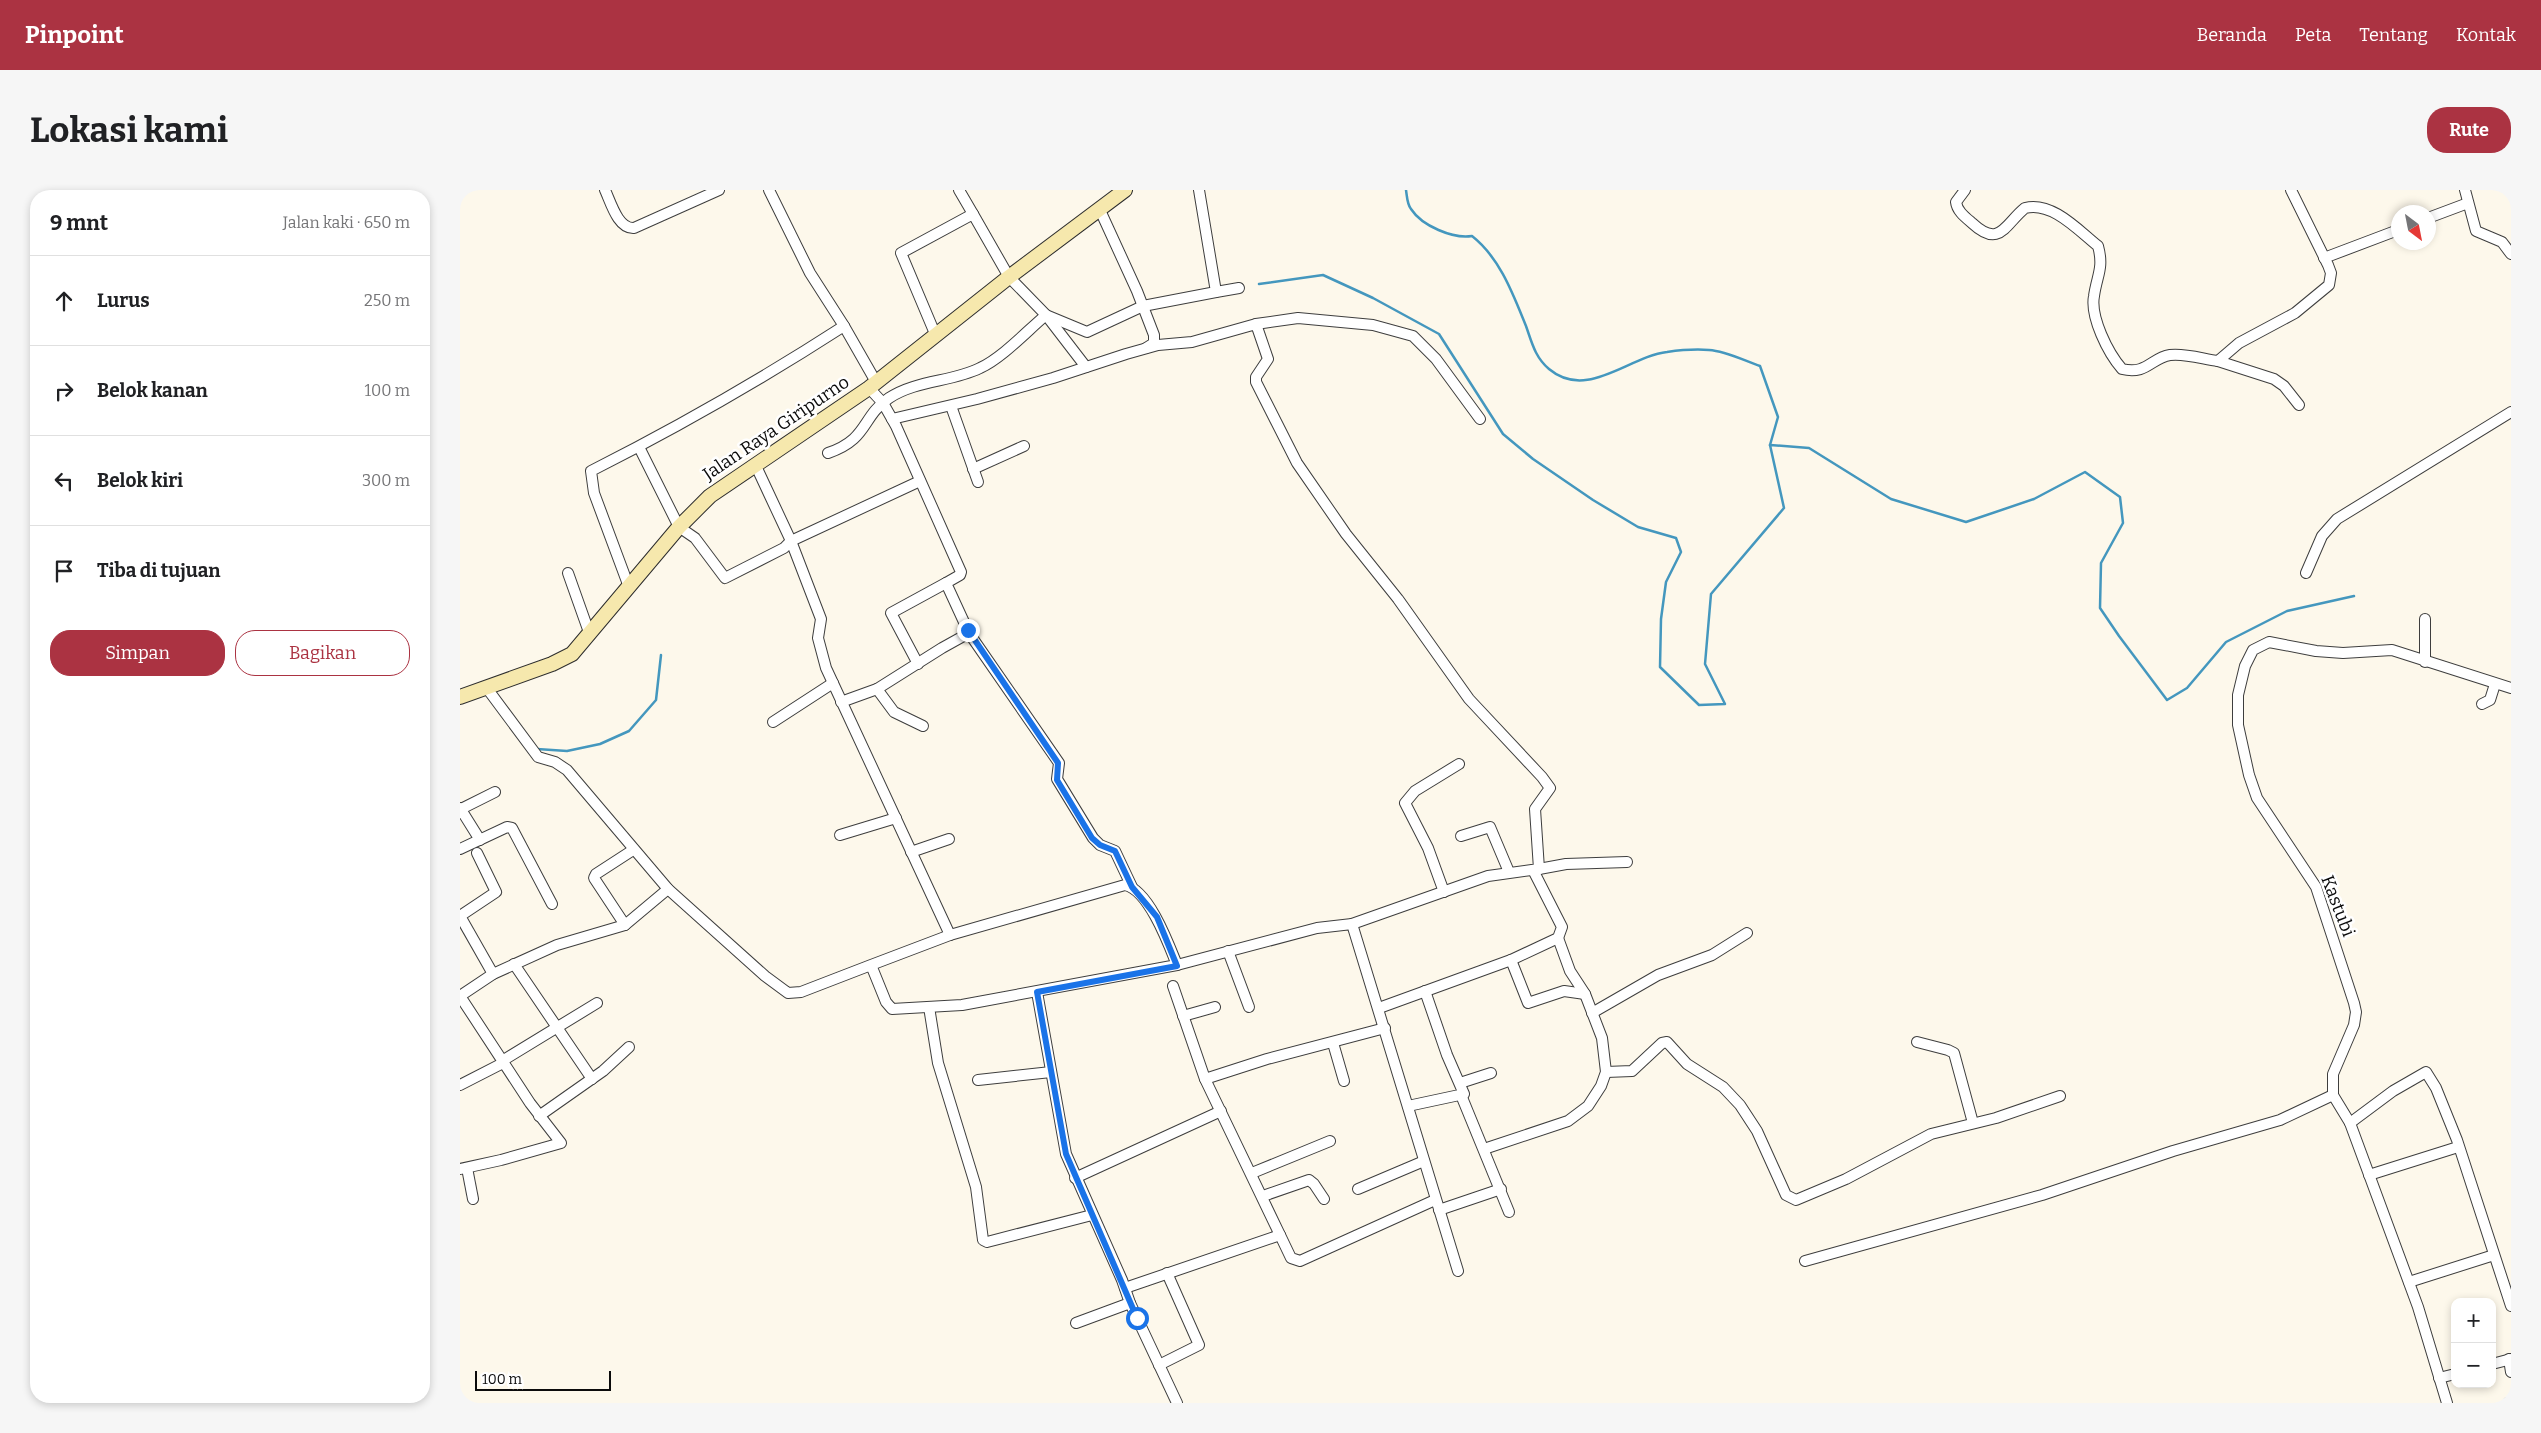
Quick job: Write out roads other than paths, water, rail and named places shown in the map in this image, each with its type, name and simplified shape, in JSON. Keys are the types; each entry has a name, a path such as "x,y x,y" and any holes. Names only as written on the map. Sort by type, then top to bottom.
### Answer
{"main road":[{"name":"Jalan Raya Giripurno","path":"460,697 558,662 572,654 590,635 679,527 710,496 872,385 1009,277 1125,190"}],"street":[{"path":"605,190 622,225 627,229 634,228 719,190"},
{"path":"769,190 810,273 844,326 872,385 887,409 961,572 946,583 892,613 918,664"},
{"path":"958,190 1009,277 1047,317 1086,367"},
{"path":"1199,190 1216,292"},
{"path":"1965,190 1956,202 1957,207 1968,220 1986,233 2000,232 2008,227 2025,208 2036,206 2051,210 2098,246 2101,264 2093,297 2094,307 2104,343 2122,368 2128,370 2148,367 2171,355 2218,361 2274,379 2284,386 2299,405"},
{"path":"2218,361 2239,343 2295,312 2317,297 2329,285 2331,273 2291,190"},
{"path":"2465,190 2476,231 2502,242 2511,254"},
{"path":"2436,215 2468,203"},
{"path":"828,453 856,438 876,410 950,406 1086,367 1139,350 1154,343 1154,335 1144,310 1099,208"},
{"path":"936,336 901,253 973,214"},
{"path":"2324,258 2391,233"},
{"path":"1047,317 1087,332 1144,310 1240,288"},
{"path":"887,409 892,396 982,367 1047,317"},
{"path":"1139,350 1192,342 1256,324 1298,318 1373,325 1413,336 1436,359 1480,419"},
{"path":"1256,324 1268,359 1256,377 1256,382 1297,463 1346,534 1398,599 1469,699 1549,786 1549,792 1535,809 1536,870 1562,927 1558,938 1570,971 1585,994 1602,1038 1606,1072 1596,1097 1576,1117 1484,1149"},
{"path":"629,587 594,493 591,471 639,447 776,370 844,326"},
{"path":"950,406 978,482"},
{"path":"2306,572 2322,536 2337,519 2511,412"},
{"path":"973,468 1024,446"},
{"path":"639,447 679,527 697,540 721,575 727,578 784,548 791,541 920,480"},
{"path":"755,464 791,541 821,619 818,638 820,653 950,935"},
{"path":"568,573 590,635"},
{"path":"946,583 969,633 1058,763 1057,780 1092,838 1100,845 1115,851 1132,887 1157,917 1177,966"},
{"path":"2425,619 2425,662"},
{"path":"841,702 877,689 969,633"},
{"name":"Kastubi","path":"2333,1095 2333,1074 2354,1025 2356,1012 2316,887 2257,798 2238,725 2238,695 2245,666 2253,650 2269,642 2316,651 2343,653 2392,650 2511,688"},
{"path":"773,722 833,683"},
{"path":"2482,704 2490,700 2495,684"},
{"path":"486,687 538,757 555,762 567,770 668,889 764,976 788,993 801,992 950,935 1118,887 1128,885 1132,887"},
{"path":"877,689 894,712 923,726"},
{"path":"1444,892 1428,848 1405,803 1415,791 1459,764"},
{"path":"480,840 460,809 495,792"},
{"path":"840,835 896,818"},
{"path":"460,849 507,827 512,828 552,904"},
{"path":"1461,836 1490,827 1509,872"},
{"path":"911,852 949,838"},
{"path":"625,925 594,878 596,874 633,850"},
{"path":"477,853 496,892 460,916 493,974"},
{"path":"871,965 890,1008 894,1010 962,1005 1177,966 1317,928 1352,924 1488,876 1566,864 1627,862"},
{"path":"473,1199 464,1168 561,1143 539,1116 460,996 493,974 557,945 625,925 668,889"},
{"path":"1352,924 1385,1028 1434,1200 1458,1270"},
{"path":"1592,1013 1658,975 1712,955 1747,932"},
{"path":"1379,1008 1510,960 1558,938"},
{"path":"1228,951 1249,1007"},
{"path":"1510,960 1528,1003 1564,990 1585,994"},
{"path":"514,964 592,1080"},
{"path":"1173,986 1204,1079 1252,1173 1291,1258 1300,1261 1434,1200"},
{"path":"1425,991 1509,1212"},
{"path":"1037,992 1066,1154 1130,1303 1177,1403"},
{"path":"460,1085 503,1062 597,1003"},
{"path":"929,1007 940,1070 976,1187 983,1240 987,1242 1092,1215"},
{"path":"1183,1016 1215,1007"},
{"path":"1204,1079 1267,1059 1385,1028"},
{"path":"1606,1072 1632,1071 1662,1043 1667,1042 1687,1064 1723,1087 1740,1105 1757,1131 1786,1195 1791,1199 1804,1198 1846,1179 1917,1140 2060,1096"},
{"path":"1917,1042 1954,1053 1973,1123"},
{"path":"1333,1043 1344,1081"},
{"path":"539,1116 592,1080 628,1047"},
{"path":"978,1080 1051,1072"},
{"path":"2350,1123 2425,1072 2436,1088 2458,1146 2511,1306"},
{"path":"1460,1084 1491,1073"},
{"path":"1408,1106 1475,1091"},
{"path":"1805,1261 2042,1195 2191,1146 2280,1120 2333,1095 2350,1123 2409,1282 2447,1403"},
{"path":"1075,1178 1221,1111"},
{"path":"1252,1173 1330,1141"},
{"path":"2369,1175 2458,1146"},
{"path":"1358,1189 1424,1161"},
{"path":"1263,1196 1309,1180 1324,1199"},
{"path":"1439,1210 1501,1189"},
{"path":"1125,1288 1166,1272 1280,1235"},
{"path":"2409,1282 2494,1255"},
{"path":"1160,1365 1199,1345 1166,1272"},
{"path":"1076,1323 1130,1303"},
{"path":"2496,1363 2510,1359 2511,1372"},
{"path":"2440,1378 2451,1375"}],"waterway":[{"path":"1406,190 1410,207 1422,221 1447,233 1472,236 1490,255 1511,289 1537,355 1549,369 1563,378 1593,379 1653,355 1667,352 1704,350 1729,354 1760,366 1778,417 1770,445"},
{"path":"1259,284 1323,275 1373,298 1439,334 1503,434 1533,459 1593,500 1638,527 1676,538 1681,552 1666,582 1661,619 1660,667 1699,705 1725,704 1705,664 1711,594 1784,508 1770,445 1809,448 1891,499 1966,522 2034,499 2085,472 2120,497 2123,523 2101,563 2100,608 2167,700 2187,688 2226,642 2287,611 2354,596"},
{"path":"537,749 567,751 600,744 629,731 656,700 661,655"}]}
